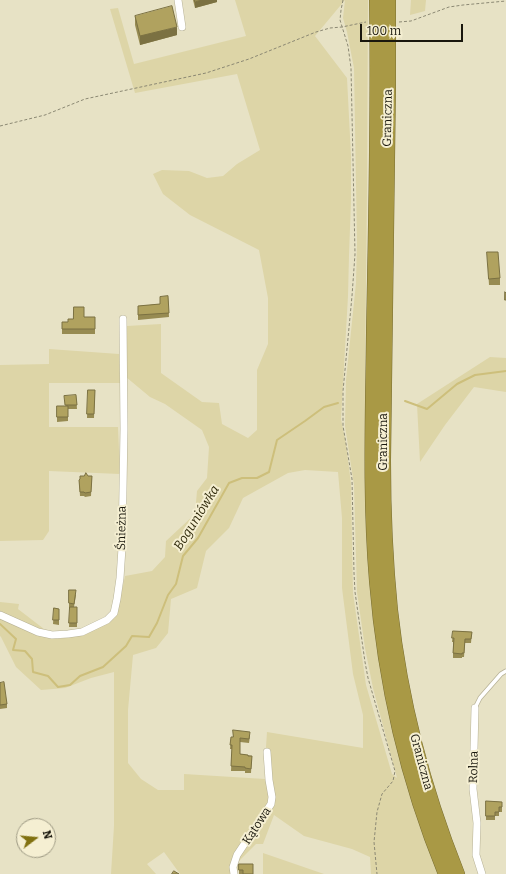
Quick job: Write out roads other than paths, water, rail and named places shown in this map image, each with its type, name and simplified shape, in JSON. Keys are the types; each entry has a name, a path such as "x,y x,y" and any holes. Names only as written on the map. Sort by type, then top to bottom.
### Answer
{"highway":[{"name":"Graniczna","path":"376,0 376,133 371,464 375,571 387,665 402,737 417,793 445,874"},
{"name":"Graniczna","path":"389,0 384,454 385,523 388,573 397,653 407,707 432,802 458,874"}],"street":[{"path":"178,0 182,27"},
{"name":"Śnieżna","path":"0,615 38,632 52,635 63,635 82,632 107,620 114,612 120,578 122,548 124,429 123,319"},
{"name":"Rolna","path":"476,708 473,789 477,823 476,855 482,874"},
{"name":"Kątowa","path":"234,874 233,867 237,855 271,804 272,797 267,752"}],"lane":[{"name":"Rolna","path":"476,708 480,698 501,674 506,671"}],"waterway":[{"name":"Boguniówka","path":"405,401 427,409 457,384 475,375 506,371"},
{"name":"Boguniówka","path":"0,624 16,639 13,650 25,651 32,659 33,672 48,676 58,687 70,685 80,676 103,667 126,646 132,636 149,637 157,623 168,595 176,584 183,556 198,538 229,483 242,478 257,478 269,472 277,440 324,407 338,403"}]}
